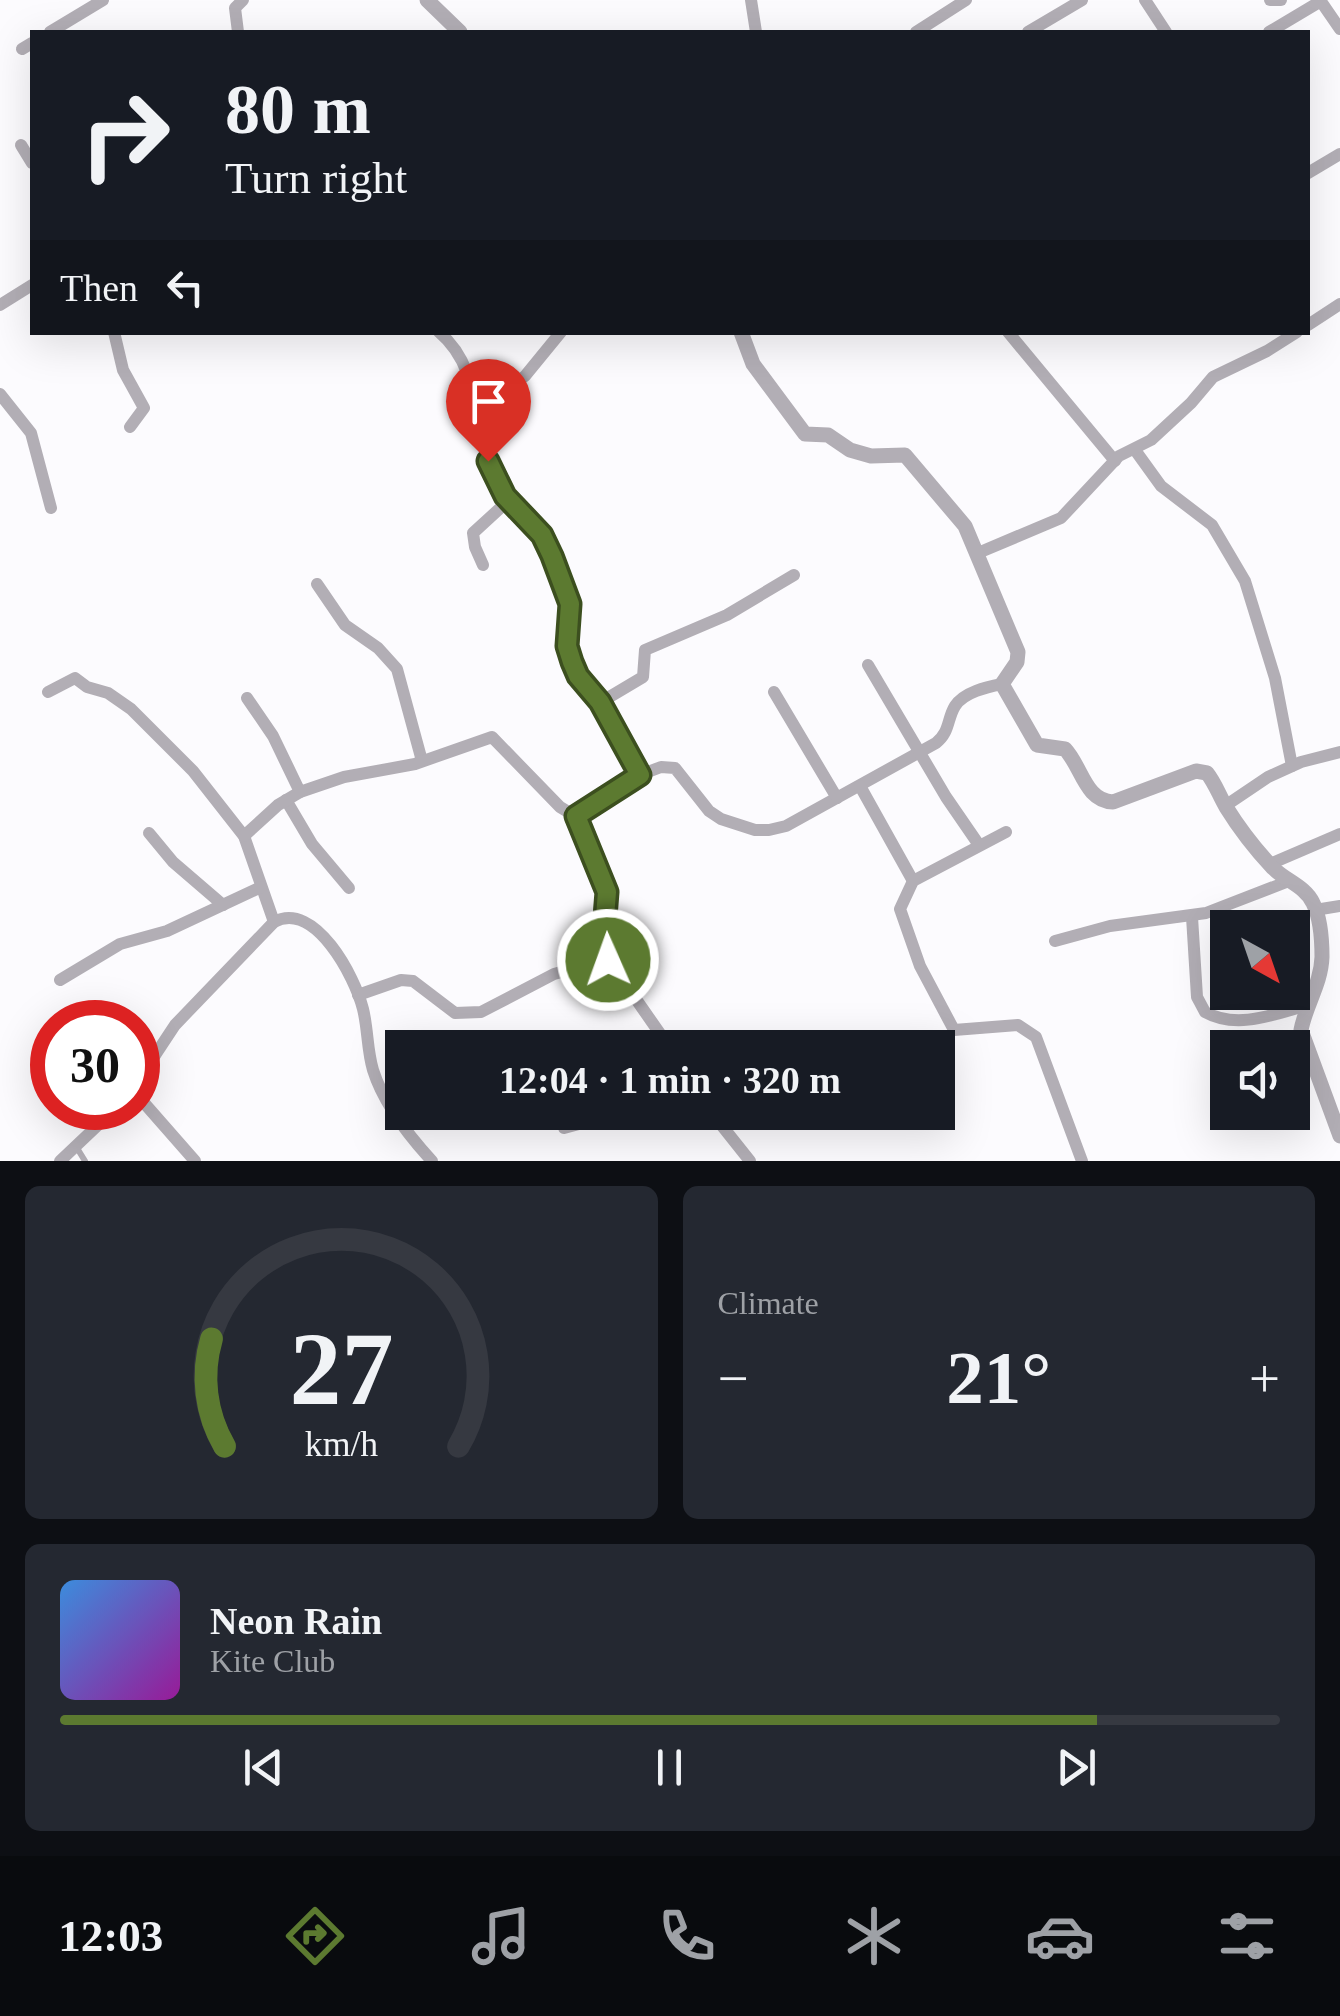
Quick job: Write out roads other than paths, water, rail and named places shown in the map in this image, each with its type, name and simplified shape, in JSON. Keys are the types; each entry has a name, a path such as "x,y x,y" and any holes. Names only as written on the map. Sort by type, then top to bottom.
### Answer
{"street":[{"path":"53,30 103,0"},
{"path":"427,0 458,30"},
{"path":"751,0 756,30"},
{"path":"919,30 966,0"},
{"path":"1031,30 1082,0"},
{"path":"1145,0 1160,30"},
{"path":"1270,0 1281,0"},
{"path":"1272,30 1320,1 1340,30"},
{"path":"236,3 238,30"},
{"path":"21,145 30,160"},
{"path":"1310,172 1340,154"},
{"path":"0,305 30,286"},
{"path":"1310,325 1340,304"},
{"path":"115,335 123,370 144,408 130,427"},
{"path":"441,335 461,359 478,410 488,461 508,500 542,535 558,567 570,604 567,646 578,676 600,702 640,775"},
{"path":"478,410 525,376 559,335"},
{"path":"576,816 640,775 661,767 675,768 709,811 721,819 755,830 786,826 943,738 954,706 1002,684 1017,662 1018,652 964,526 906,455 870,456 850,450 828,435 804,434 754,364 742,335"},
{"path":"1010,335 1115,461"},
{"path":"978,553 1061,518 1115,461 1151,440 1213,377 1267,352 1292,335"},
{"path":"0,394 31,433 52,508"},
{"path":"1135,450 1161,486 1212,525 1245,582 1275,678 1292,766"},
{"path":"483,565 473,533 508,500"},
{"path":"600,702 643,677 646,650 728,615 794,576"},
{"path":"316,584 345,625 378,648 398,669 422,761"},
{"path":"868,664 979,844"},
{"path":"48,692 74,678 120,701 157,733 194,771 244,836 274,922"},
{"path":"1002,684 1037,745 1065,749 1099,799 1113,802 1185,774 1201,772 1211,779 1226,806 1270,864 1307,894 1315,910 1321,929 1322,957 1316,992 1310,1002"},
{"path":"774,692 837,798"},
{"path":"247,698 273,736 300,792"},
{"path":"244,836 300,792 344,777 422,761 492,736 560,807 576,816 607,892 603,942 608,960 657,1030"},
{"path":"1226,806 1268,776 1340,752"},
{"path":"860,786 913,882"},
{"path":"286,800 312,844 349,888"},
{"path":"149,832 172,862 223,905"},
{"path":"1006,832 913,882 900,908 902,922 954,1030 1018,1025 1036,1038 1082,1161"},
{"path":"1270,864 1340,834"},
{"path":"1054,941 1127,923 1192,916 1289,880"},
{"path":"60,980 120,944 167,931 260,887"},
{"path":"1315,910 1340,906"},
{"path":"1192,916 1198,998 1205,1012 1226,1020 1244,1021 1291,1010"},
{"path":"160,1048 204,992 257,944 274,922 297,918 319,932 337,956 358,995 374,1072 410,1136 432,1161"},
{"path":"358,995 402,980 414,982 455,1013 481,1012 554,974 608,960"},
{"path":"1307,1010 1301,1030 1340,1136"},
{"path":"160,1121 195,1161"},
{"path":"60,1161 95,1130"},
{"path":"726,1130 750,1161"}],"lane":[{"path":"77,1148 85,1161"}]}
